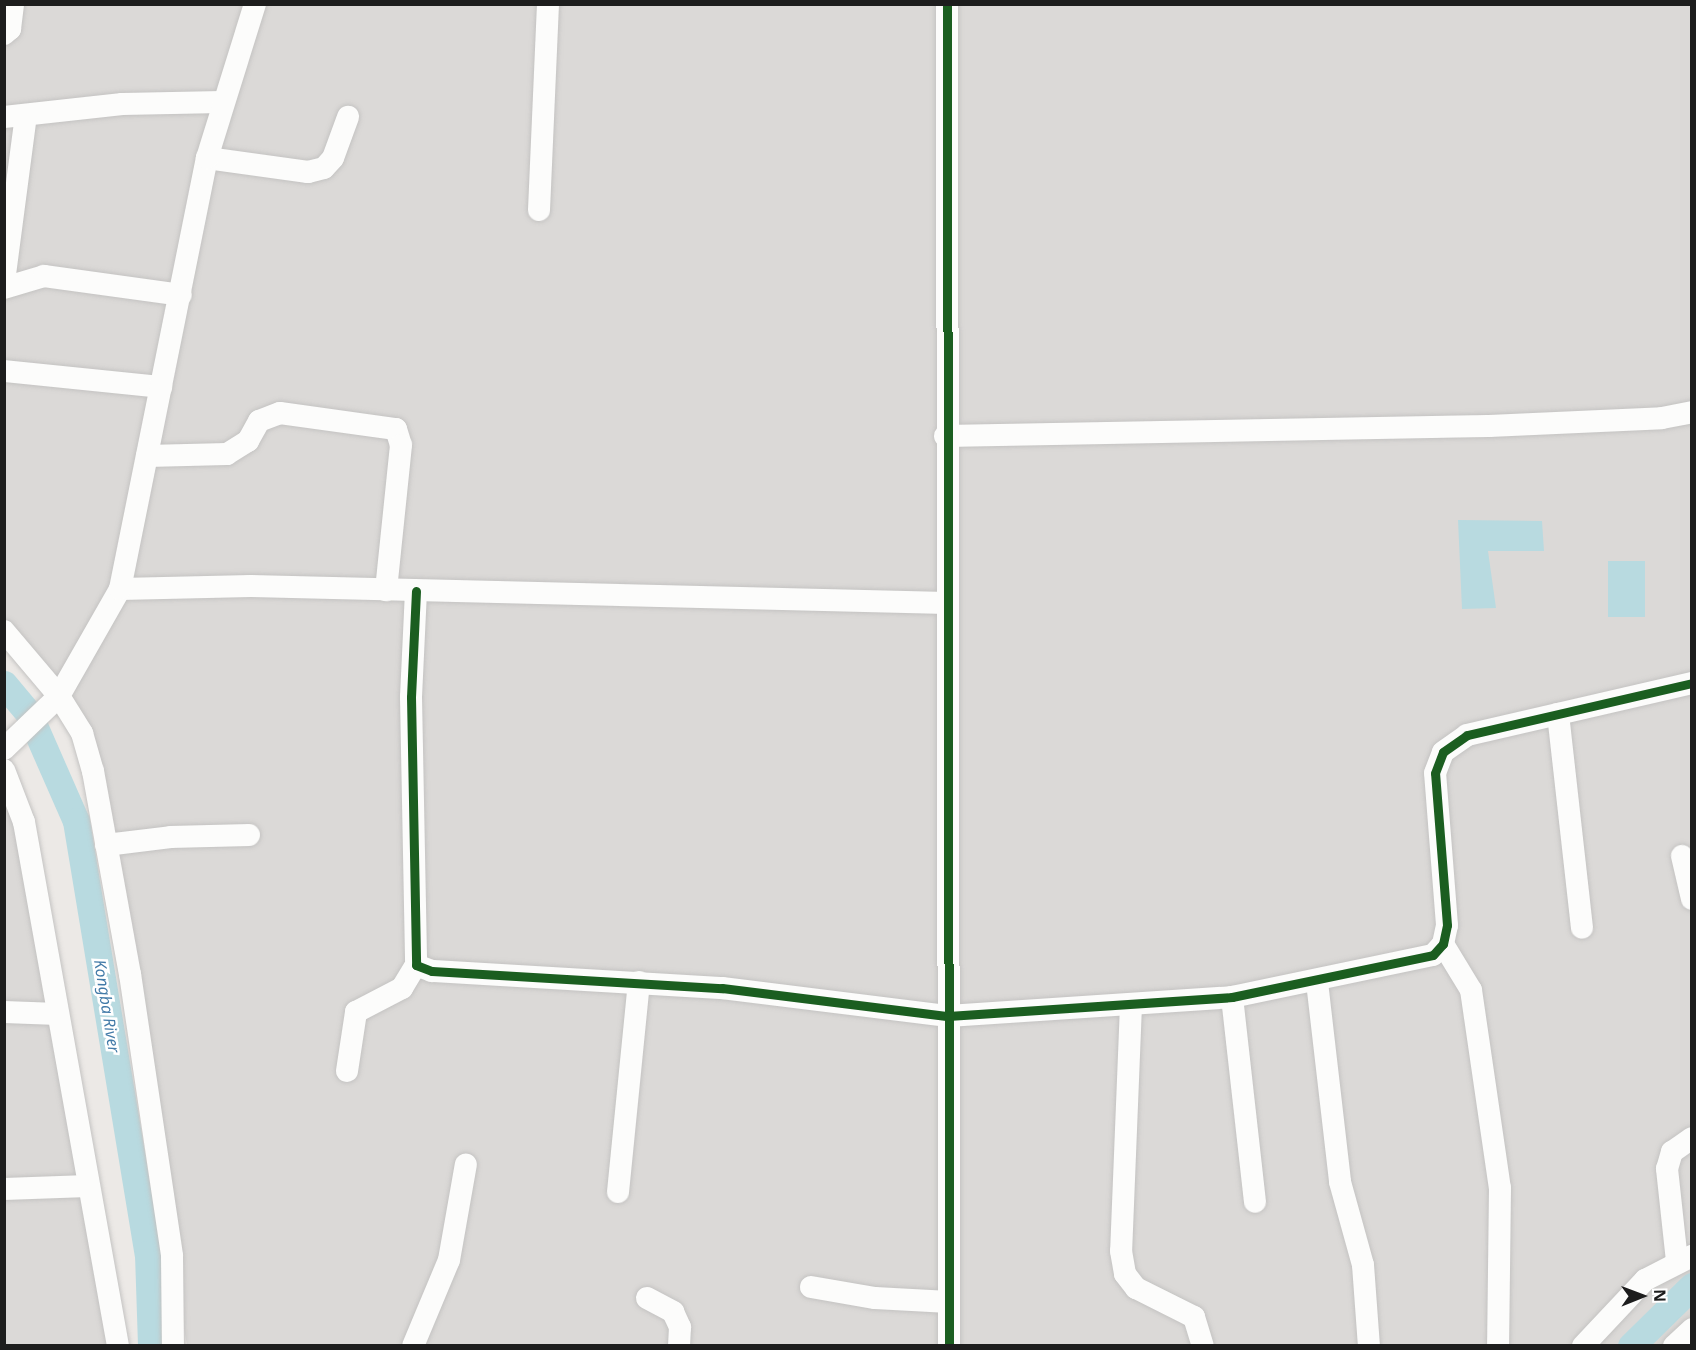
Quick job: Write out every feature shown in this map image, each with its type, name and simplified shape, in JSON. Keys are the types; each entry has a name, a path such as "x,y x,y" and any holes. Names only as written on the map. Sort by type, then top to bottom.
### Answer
{"street":[{"path":"4,34 10,29 13,4"},
{"path":"7,746 57,699 120,589 207,158 222,102 255,4"},
{"path":"539,210 548,4"},
{"path":"947,4 945,436 949,1346"},
{"path":"4,282 15,117 122,104 222,102"},
{"path":"207,158 308,172 324,168 333,158 348,117"},
{"path":"4,288 44,276 181,295"},
{"path":"4,371 161,387"},
{"path":"945,436 1489,426 1662,418 1692,412"},
{"path":"147,456 227,454 248,441 259,421 280,413 396,429 401,445 386,590"},
{"path":"120,589 386,590 947,603"},
{"path":"347,1071 356,1012 402,988 416,965 411,696 416,591"},
{"path":"4,631 82,733 106,845 172,1256 173,1346"},
{"path":"416,965 432,971 639,982 948,1016 1131,1005 1233,996 1317,982 1433,955 1443,944 1447,925 1435,773 1443,752 1467,735 1692,683"},
{"path":"1558,714 1582,928"},
{"path":"4,770 24,822 118,1346"},
{"path":"106,845 171,837 249,835"},
{"path":"1682,856 1692,899"},
{"path":"1443,944 1471,990 1500,1188 1498,1346"},
{"path":"618,1192 639,982"},
{"path":"1317,982 1340,1182 1363,1265 1369,1346"},
{"path":"1233,996 1255,1202"},
{"path":"1131,1005 1121,1251 1125,1274 1136,1288 1194,1317 1203,1346"},
{"path":"4,1012 58,1014"},
{"path":"1583,1346 1645,1281 1684,1258 1667,1169 1672,1152 1692,1138"},
{"path":"413,1346 449,1260 466,1164"},
{"path":"4,1189 88,1186"},
{"path":"811,1287 885,1299 949,1302"},
{"path":"647,1298 673,1312 680,1326 679,1346"},
{"path":"1674,1346 1692,1329"}],"shaded area":[{"path":"5,5 1691,5 1691,1345 187,1345 70,702 5,620"},
{"path":"4,742 36,830 120,1345 5,1345"}],"water":[{"path":"1458,520 1542,521 1544,551 1488,551 1496,608 1462,609"},
{"path":"1608,561 1645,561 1645,617 1608,617"}],"waterway":[{"name":"Kongba River","path":"4,684 29,714 76,821 148,1254 151,1346"},
{"name":"Kongba River","path":"1631,1346 1692,1286"}],"cycle path":[{"path":"947,4 949,1346"},
{"path":"416,591 411,697 416,965 432,971 722,988 948,1016 1232,997 1433,955 1443,944 1447,925 1435,773 1443,752 1467,735 1692,683"}]}
